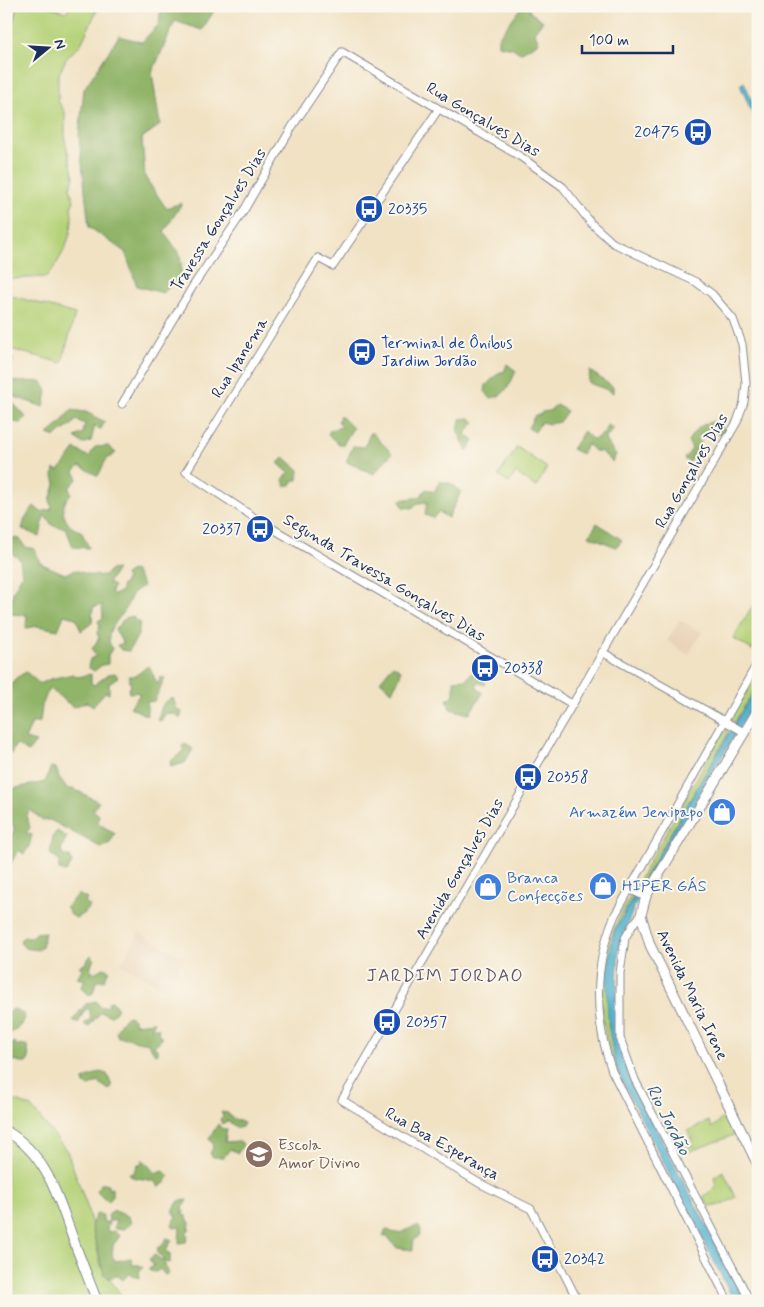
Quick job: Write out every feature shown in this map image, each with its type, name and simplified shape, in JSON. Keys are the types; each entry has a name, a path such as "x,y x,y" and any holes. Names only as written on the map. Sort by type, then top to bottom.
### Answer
{"main road":[{"name":"Avenida Maria Irene","path":"758,710 743,731 645,895 642,915 650,944 758,1165"},
{"path":"630,889 645,895"},
{"path":"6,1131 28,1146 44,1166 97,1301"}],"street":[{"name":"Rua Gonçalves Dias","path":"342,52 521,157 563,187 591,223 613,243 696,282 722,304 738,331 746,382 744,402 737,422 602,652"},
{"name":"Travessa Gonçalves Dias","path":"122,404 194,286 243,212 292,127 342,52"},
{"name":"Rua Ipanema","path":"186,472 318,258 333,266 438,110"},
{"name":"Segunda Travessa Gonçalves Dias","path":"186,472 258,520 572,704"},
{"name":"Avenida Gonçalves Dias","path":"342,1100 602,652"},
{"path":"602,652 743,731"},
{"path":"728,1301 620,1088 603,1042 598,991 602,951 615,915 758,662"},
{"path":"642,915 630,929 621,956 619,1027 621,1045 635,1080 750,1301"},
{"name":"Rua Boa Esperança","path":"342,1100 478,1183 531,1209 578,1301"}],"shaded area":[{"path":"6,6 18,6 19,10 6,50"},
{"path":"680,620 702,633 688,655 667,641"},
{"path":"139,932 185,958 166,990 121,964"},
{"name":"Escola Amor Divino","path":"261,1140 269,1144 256,1168 249,1164"}],"green space":[{"path":"18,6 47,6 66,12 71,6 97,6 97,10 81,44 66,59 58,76 58,101 65,112 65,140 74,177 70,188 74,201 71,207 70,235 63,253 47,277 6,279 6,50"},
{"path":"161,6 217,6 202,30 175,21 152,73 160,125 142,138 145,177 166,208 182,203 164,232 180,254 182,276 163,293 137,286 125,252 89,227 79,136 84,89 119,36 142,42 159,24"},
{"path":"522,6 529,6 530,12 543,21 534,32 539,42 520,53 513,48 498,45 498,38"},
{"path":"6,294 75,314 62,363 6,348"},
{"path":"6,357 13,359 10,375 13,381 42,382 47,391 44,407 15,397 6,387"},
{"path":"507,364 516,371 512,381 504,392 490,398 485,391 486,385 500,372 504,372"},
{"path":"590,371 613,387 613,393 588,382"},
{"path":"6,399 15,405 26,417 20,423 13,422 6,425"},
{"path":"556,405 567,411 559,422 549,424 541,422 535,432 528,428 535,415 549,411"},
{"path":"71,410 86,412 105,422 100,430 95,425 91,441 83,444 75,437 83,433 85,424 76,420 56,437 48,434 59,425"},
{"path":"340,415 353,428 342,446 328,435 330,430 342,427 338,421"},
{"path":"470,418 475,422 465,434 474,441 467,451 458,432 460,419"},
{"path":"717,421 725,429 723,436 710,427 697,438 701,442 690,462 684,459 692,449 688,441 694,433 703,425"},
{"path":"607,425 613,428 605,440 616,455 612,462 602,452 594,451 587,444 582,454 572,449 584,431 592,439 598,438 602,435"},
{"path":"371,432 392,453 374,474 346,462 353,446 364,447"},
{"path":"108,446 116,453 106,460 98,476 80,466 74,472 78,478 69,488 71,494 64,504 64,516 70,526 81,531 89,548 73,547 66,528 53,526 44,515 40,537 22,529 25,518 34,506 41,512 52,509 50,500 56,482 53,477 54,469 59,471 75,449 89,457 95,447"},
{"path":"517,447 547,468 536,487 516,473 509,483 498,476"},
{"path":"284,457 299,470 298,480 294,480 291,485 285,486 283,479 289,473 278,463"},
{"path":"440,481 452,484 461,492 448,518 439,512 433,518 425,515 427,502 418,503 412,508 403,507 400,500 420,497 426,489 434,492"},
{"path":"597,523 622,540 616,547 589,536"},
{"path":"7,537 20,539 25,547 35,549 40,563 65,574 75,570 90,575 104,576 110,570 117,569 108,583 114,586 111,591 113,595 122,591 121,587 127,579 125,575 131,571 136,572 143,586 132,595 110,632 109,637 112,649 108,655 108,664 102,665 94,671 88,667 90,659 96,656 92,649 99,638 97,633 100,626 98,621 103,618 102,605 93,607 92,623 81,631 76,618 64,615 58,630 37,626 26,628 27,615 9,614 13,591 22,575 20,559 8,551"},
{"path":"753,605 758,608 758,641 752,650 733,638"},
{"path":"133,616 135,621 140,622 138,635 129,651 121,650 117,645 123,644 115,629 125,618"},
{"path":"393,665 401,670 400,677 392,691 380,681"},
{"path":"149,666 158,685 160,677 165,678 154,701 147,702 147,716 130,707 140,694 135,692 129,693 128,689 131,686 128,676 136,676"},
{"path":"482,671 485,676 485,685 477,682 477,688 483,693 469,714 450,709 447,700 454,695 454,680 467,679 471,673 480,674"},
{"path":"26,672 40,684 50,679 73,674 78,677 91,674 91,683 94,685 109,674 115,673 118,677 109,683 109,694 105,692 93,706 87,702 73,707 49,688 42,706 40,722 32,723 25,739 36,742 28,752 16,744 11,754 6,750 6,689 16,678"},
{"path":"758,673 758,684 734,723 731,718"},
{"path":"173,698 177,709 182,712 180,719 175,714 166,713 161,721 157,720 164,704"},
{"path":"726,730 729,732 638,889 635,887"},
{"path":"185,744 193,749 185,763 171,767 170,762 184,750 182,746"},
{"path":"51,767 56,768 59,777 68,789 74,789 99,802 93,810 99,815 98,823 115,834 110,843 102,848 50,820 42,820 29,809 27,816 30,828 26,833 32,835 29,847 24,854 18,850 10,866 6,864 6,839 13,834 14,827 6,816 12,809 6,790 45,782"},
{"path":"57,831 67,837 61,849 63,856 70,856 72,863 66,872 59,870 59,860 50,854 53,836"},
{"path":"633,892 635,893 615,930 612,943 608,1025 618,1077 604,1029 602,982 605,959 611,937 620,914"},
{"path":"78,894 87,899 85,903 90,906 85,913 76,918 71,915 66,907"},
{"path":"45,932 42,947 38,950 25,948 21,944 20,940 24,937 29,938 36,933"},
{"path":"91,955 94,958 90,969 93,971 91,974 104,968 109,970 104,981 99,980 96,982 93,993 89,995 81,987 85,980 77,978 82,969 79,966 85,964"},
{"path":"96,1001 100,1007 109,1006 108,1002 112,1001 118,1009 111,1016 101,1012 88,1027 84,1024 91,1018 89,1008 84,1011 78,1024 73,1020 86,1004"},
{"path":"15,1009 25,1015 21,1025 8,1035 6,1015 9,1011"},
{"path":"128,1016 134,1019 134,1024 154,1022 152,1028 159,1028 158,1032 162,1039 154,1046 159,1052 155,1054 147,1042 118,1037 116,1032 121,1022"},
{"path":"15,1042 17,1046 27,1045 29,1058 27,1063 20,1063 16,1060 6,1064 6,1047"},
{"path":"100,1072 107,1074 112,1086 109,1090 98,1082 89,1086 84,1084 83,1080"},
{"path":"6,1097 31,1107 67,1151 87,1206 102,1268 125,1301 6,1301"},
{"path":"221,1112 228,1113 230,1117 244,1123 242,1127 238,1128 227,1121 222,1124 220,1119 223,1116"},
{"path":"732,1116 737,1134 685,1153 683,1148 694,1145 688,1131 709,1121 712,1128 724,1117"},
{"path":"218,1124 222,1129 227,1129 225,1142 239,1141 243,1144 238,1153 230,1149 224,1157 213,1157 210,1154 214,1145 209,1139"},
{"path":"142,1159 156,1173 164,1171 169,1177 164,1184 158,1186 154,1181 132,1177 129,1173 134,1173 138,1164 142,1164"},
{"path":"723,1171 736,1197 724,1204 710,1207 703,1197 716,1187 714,1177"},
{"path":"101,1184 108,1184 108,1189 112,1188 112,1198 108,1202 97,1191"},
{"path":"188,1200 183,1207 184,1212 181,1213 186,1216 190,1223 189,1230 186,1232 188,1237 186,1242 179,1243 180,1227 174,1228 172,1224 177,1217 172,1211 179,1201"},
{"path":"113,1210 129,1217 131,1223 125,1229 114,1228 116,1221 109,1221 108,1215"},
{"path":"97,1213 103,1216 103,1222 109,1222 107,1229 109,1232 115,1231 120,1236 113,1245 112,1256 116,1261 131,1258 133,1265 140,1265 143,1268 139,1271 140,1278 129,1274 123,1280 118,1276 109,1278 104,1274 91,1225"},
{"path":"418,1226 421,1230 420,1235 413,1241 413,1250 397,1248 387,1236 383,1236 386,1229 400,1233"},
{"path":"167,1238 172,1240 166,1251 170,1254 170,1263 164,1262 168,1274 165,1275 160,1269 156,1272 150,1271 148,1269 154,1266 149,1259 155,1255 161,1260 164,1259 157,1253 158,1247 161,1247"}],"water":[{"path":"744,82 758,114 758,126 740,85"},
{"name":"Rio Jordão","path":"758,684 758,695 634,907 619,947 615,1022 618,1046 631,1081 746,1301 734,1301 620,1077 611,1042 607,985 615,930"}],"place":[{"name":"20475","path":"698,132"},
{"name":"20335","path":"369,209"},
{"name":"Terminal de Ônibus Jardim Jordão","path":"362,352"},
{"name":"20337","path":"260,529"},
{"name":"20338","path":"485,668"},
{"name":"20358","path":"528,777"},
{"name":"Armazém Jenipapo","path":"722,812"},
{"name":"HIPER GÁS","path":"603,886"},
{"name":"Branca Confecções","path":"488,887"},
{"name":"20357","path":"387,1022"},
{"name":"Escola Amor Divino","path":"259,1154"},
{"name":"20342","path":"545,1259"}],"district":[{"name":"JARDIM JORDAO","path":"445,976"}]}
